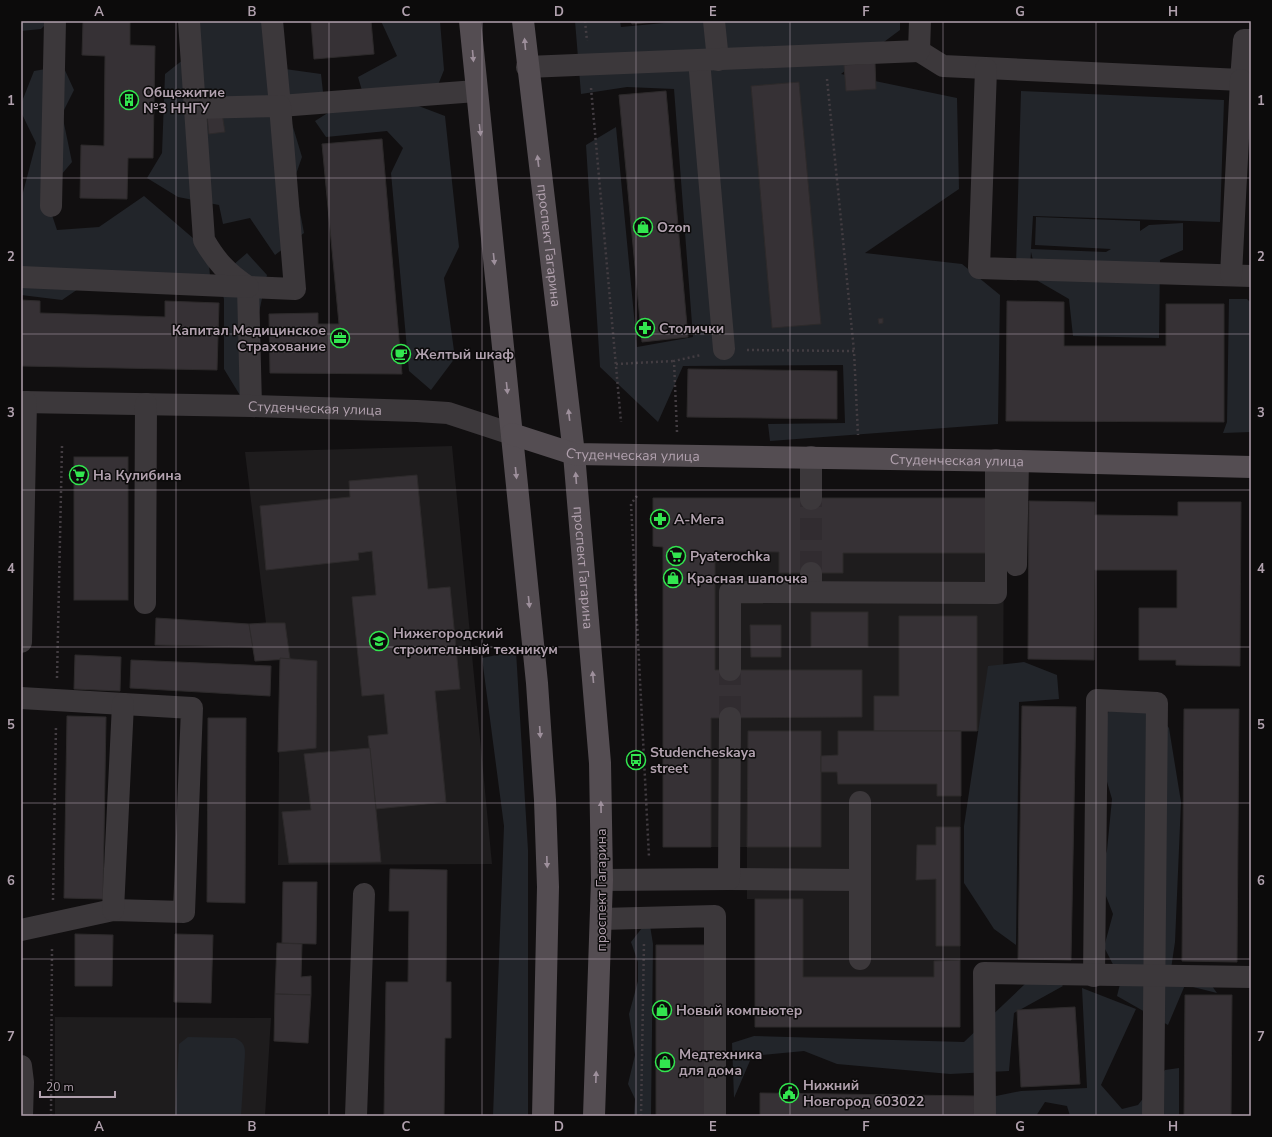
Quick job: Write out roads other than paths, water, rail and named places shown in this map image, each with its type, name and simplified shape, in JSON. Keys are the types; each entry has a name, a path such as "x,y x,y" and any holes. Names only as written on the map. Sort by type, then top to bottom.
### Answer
{"main road":[{"path":"470,21 537,683 545,800 548,887 543,1116"},
{"name":"проспект Гагарина","path":"523,21 527,67 574,454 600,763 602,880 594,1116"},
{"name":"Студенческая улица","path":"512,434 574,454 996,460 1251,467"}],"street":[{"path":"51,206 55,21"},
{"path":"189,21 201,221 204,240 214,257 229,275 248,287"},
{"path":"21,277 295,289 272,21"},
{"path":"714,21 709,60 724,349"},
{"path":"919,51 920,21"},
{"path":"986,69 979,268 1241,276 1241,80 1244,40 1251,40"},
{"path":"527,67 919,51 943,66 1241,80"},
{"path":"195,108 280,106 476,91"},
{"path":"248,287 251,406"},
{"path":"21,642 23,402"},
{"name":"Студенческая улица","path":"23,402 251,406 448,413 512,434"},
{"path":"145,603 146,404"},
{"path":"811,457 811,498"},
{"path":"730,670 730,592 811,583 996,593 996,460"},
{"path":"1016,566 1018,461"},
{"path":"21,698 192,708 184,912 113,910 21,930"},
{"path":"1094,976 1097,700 1157,703 1153,1116"},
{"path":"113,910 122,704"},
{"path":"729,880 730,718"},
{"path":"860,802 860,959"},
{"path":"602,880 860,880"},
{"path":"356,1116 364,894"},
{"path":"601,919 715,916 715,1116"},
{"path":"985,1116 984,973 1251,978"},
{"path":"21,1066 23,1082 22,1116"}],"tunnel":[{"path":"811,499 811,573"},
{"path":"730,670 730,718"}],"place":[{"name":"Общежитие №3 ННГУ","path":"129,100"},
{"name":"Ozon","path":"643,227"},
{"name":"Столички","path":"645,328"},
{"name":"Капитал Медицинское Страхование","path":"340,338"},
{"name":"Желтый шкаф","path":"401,354"},
{"name":"На Кулибина","path":"79,475"},
{"name":"А-Мега","path":"660,519"},
{"name":"Pyaterochka","path":"676,556"},
{"name":"Красная шапочка","path":"673,578"},
{"name":"Нижегородский строительный техникум","path":"379,641"},
{"name":"Studencheskaya street","path":"636,760"},
{"name":"Новый компьютер","path":"662,1010"},
{"name":"Медтехника для дома","path":"665,1062"},
{"name":"Нижний Новгород 603022","path":"789,1093"}]}
